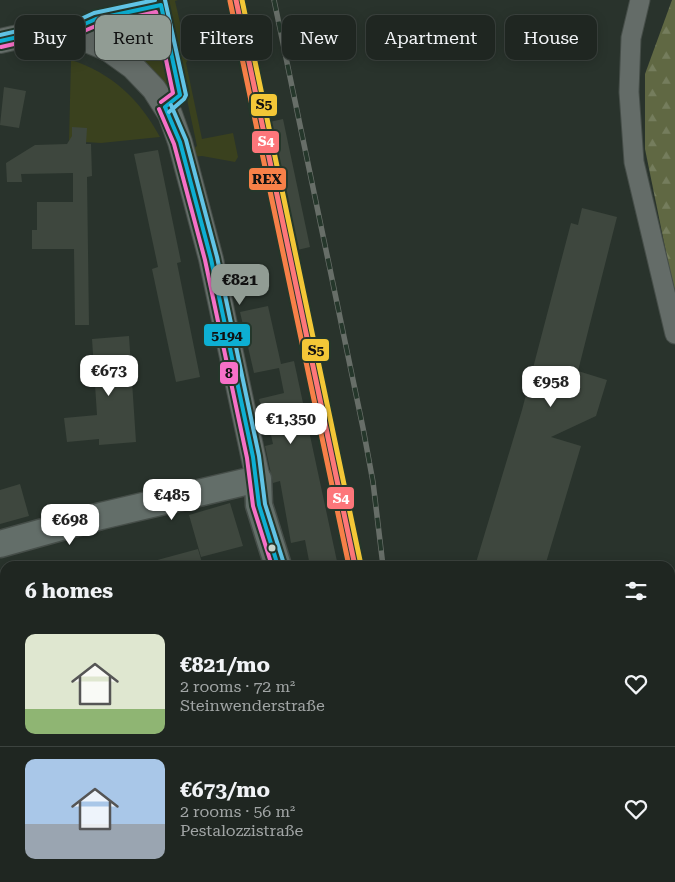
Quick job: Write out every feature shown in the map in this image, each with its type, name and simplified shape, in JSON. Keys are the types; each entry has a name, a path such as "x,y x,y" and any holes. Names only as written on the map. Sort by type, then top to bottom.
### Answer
{"main road":[{"path":"0,544 100,516 258,479 259,505 276,561"}],"street":[{"path":"640,0 631,38 630,92 634,162 675,334"},
{"path":"0,41 40,32 84,39 108,50 133,67 154,89 170,114 180,142 211,259 258,479"}],"green space":[{"path":"169,0 178,0 175,1 181,27 181,60 188,60 186,63 202,139 233,133 238,157 235,162 202,156 191,157 190,151 197,146 171,25 171,15 169,15 167,6"},
{"path":"672,0 675,0 675,296 645,149 645,74"},
{"path":"71,60 112,80 134,100 160,137 101,143 69,141"},
{"path":"131,60 166,60 174,89 170,92"}],"building":[{"path":"4,87 26,91 19,128 0,125"},
{"path":"283,119 310,247 293,251 265,123"},
{"path":"72,127 87,128 86,144 91,144 92,176 87,177 89,325 75,325 74,249 32,249 32,230 37,230 37,202 73,202 73,173 21,174 22,182 7,182 6,163 35,145 67,144 72,136"},
{"path":"158,150 181,262 177,263 200,377 176,382 152,269 158,267 134,154"},
{"path":"582,208 617,217 578,371 607,380 596,416 551,437 581,446 546,561 477,561 522,410 571,223 578,225"},
{"path":"268,306 281,364 294,361 337,561 309,561 305,540 291,543 280,481 273,483 265,446 273,444 267,417 264,417 259,399 284,393 279,368 254,373 240,312"},
{"path":"129,336 136,442 99,445 99,439 67,442 64,418 97,415 92,339"},
{"path":"20,484 29,516 0,524 0,490"},
{"path":"230,503 243,546 201,557 189,515"},
{"path":"198,549 202,561 154,561"}],"railway":[{"path":"274,0 363,428 373,482 382,561"}],"transit line":[{"path":"0,35 39,26 61,28 94,13 155,0"},
{"path":"165,0 186,95 169,112"},
{"name":"S4","path":"236,0 354,561"},
{"name":"S5","path":"242,0 360,561"},
{"name":"REX","path":"230,1 348,561"},
{"name":"5194","path":"0,41 40,32 62,34 96,19 161,5 180,95 165,107"},
{"name":"8","path":"1,47 40,38 63,40 98,25 156,12 173,93 161,102"},
{"path":"171,105 186,140 217,257 259,456 265,504 283,561"},
{"name":"5194","path":"165,107 180,142 211,259 253,457 259,505 276,561"},
{"name":"8","path":"159,109 174,144 205,260 247,458 253,506 270,561"}]}
